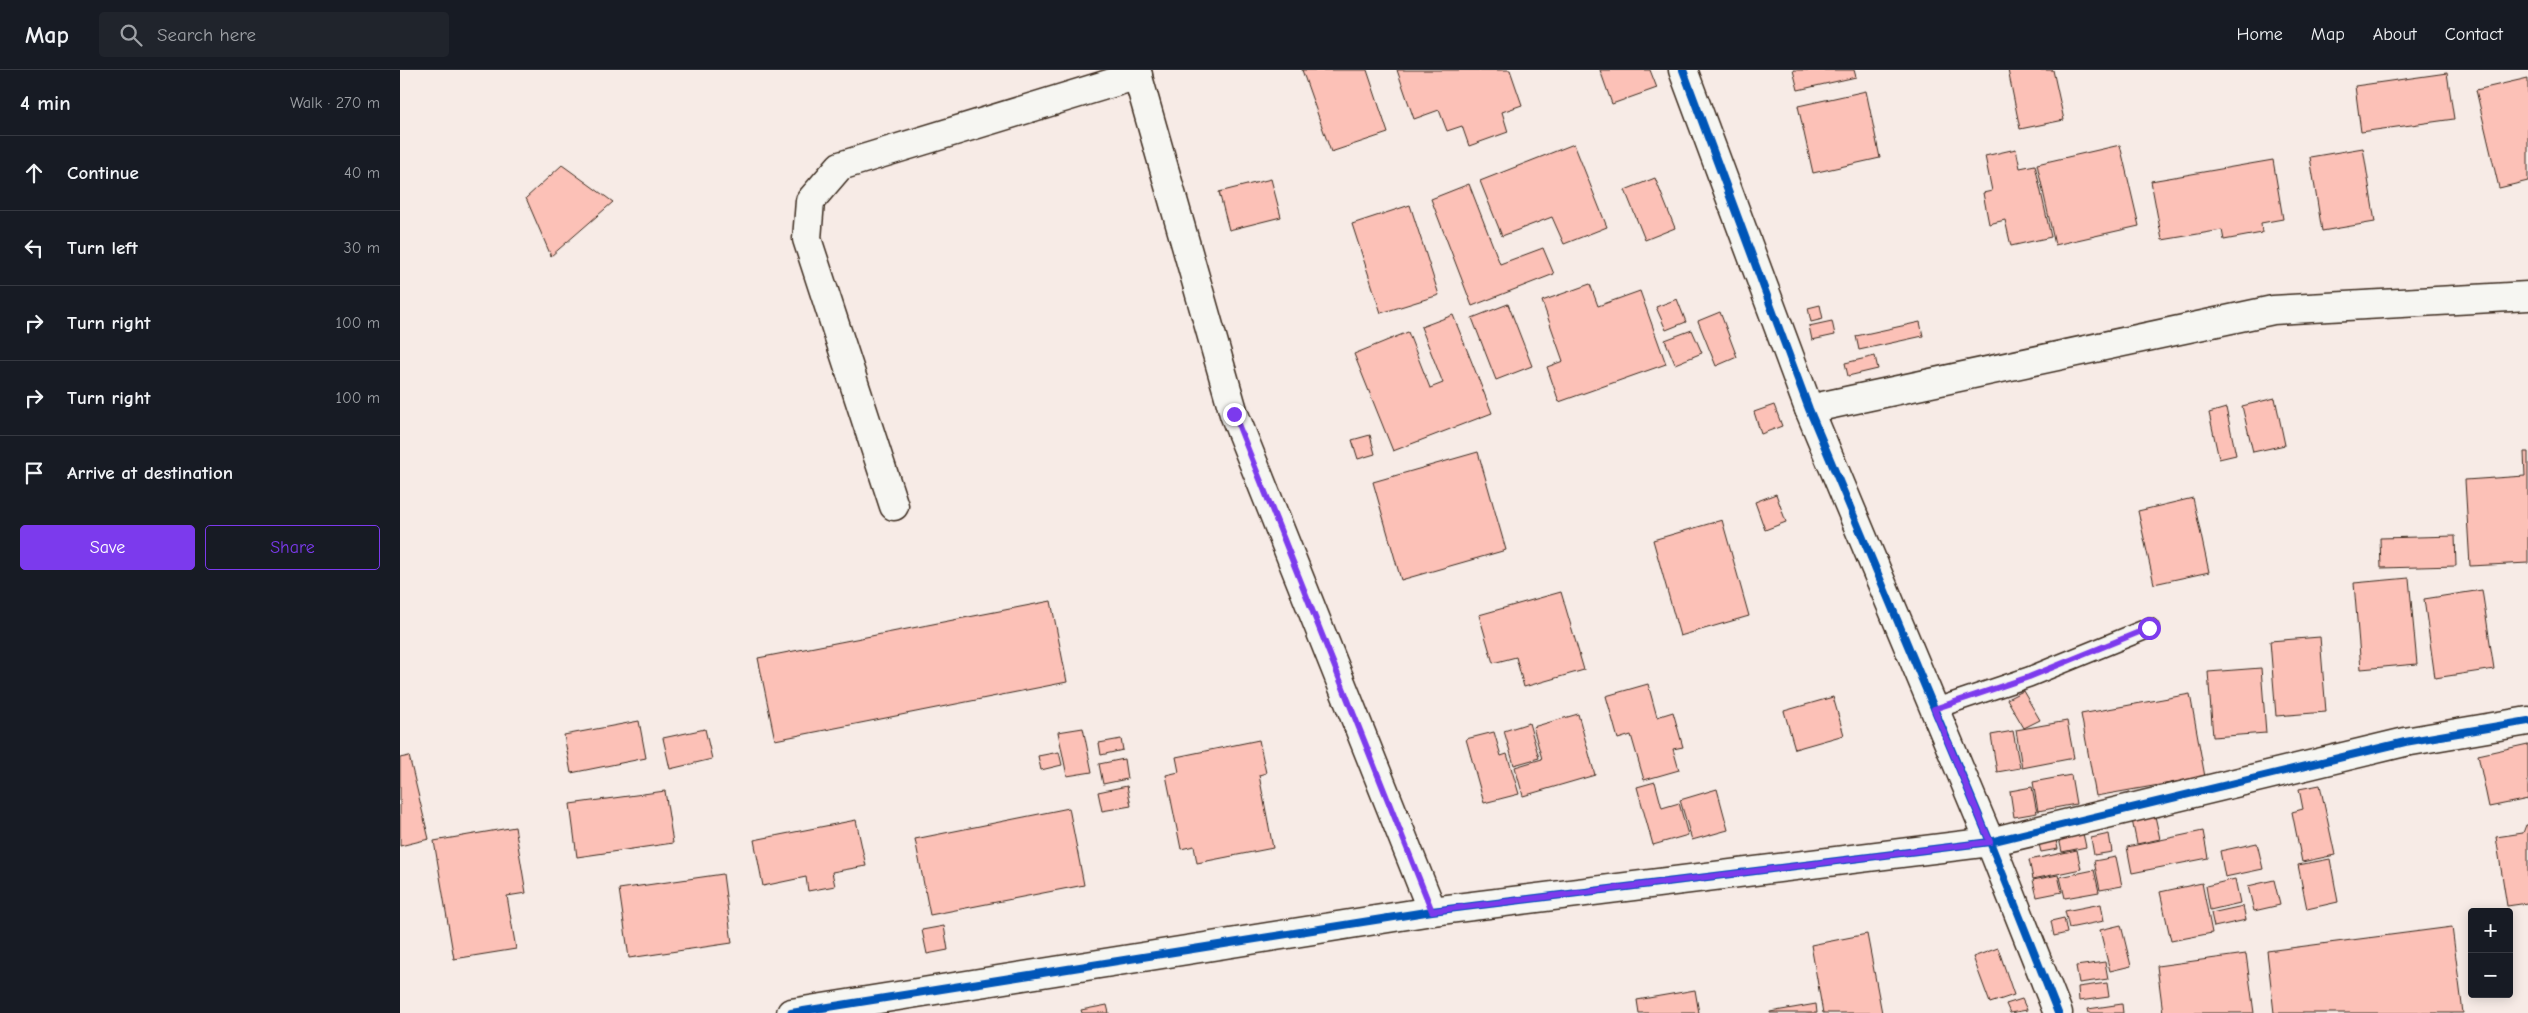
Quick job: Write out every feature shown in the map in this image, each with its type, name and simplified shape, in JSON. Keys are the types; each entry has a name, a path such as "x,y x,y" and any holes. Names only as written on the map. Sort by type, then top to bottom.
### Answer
{"street":[{"path":"1683,70 1809,409 1990,842 2058,1013"},
{"path":"894,506 807,239 810,201 840,166 1137,73 1234,414 1432,911"},
{"path":"1809,409 2273,310 2528,296"},
{"path":"791,1013 1432,911 1990,842 2405,742 2528,721"}],"lane":[{"path":"1934,709 2053,668 2149,628"}],"building":[{"path":"1302,70 1367,70 1388,133 1331,152"},
{"path":"1397,70 1510,70 1522,105 1502,112 1508,132 1469,146 1462,126 1447,131 1439,110 1414,119"},
{"path":"1600,70 1650,70 1657,88 1612,104"},
{"path":"1793,70 1854,70 1856,77 1798,90"},
{"path":"2008,70 2053,70 2064,120 2020,129"},
{"path":"2447,73 2454,119 2361,132 2355,86"},
{"path":"2528,78 2528,181 2499,188 2476,90"},
{"path":"1866,91 1880,158 1813,173 1798,106"},
{"path":"1574,144 1607,227 1564,244 1552,217 1502,236 1480,181"},
{"path":"2120,145 2139,226 2055,245 2037,164"},
{"path":"2363,148 2375,222 2322,231 2310,157"},
{"path":"2016,149 2020,168 2035,165 2051,237 2011,246 2005,220 1989,224 1983,193 1992,191 1985,156"},
{"path":"2273,160 2283,219 2261,223 2262,233 2224,240 2222,230 2162,240 2151,181"},
{"path":"562,165 613,202 551,256 526,198"},
{"path":"1655,178 1675,228 1645,240 1625,190"},
{"path":"1271,179 1281,217 1229,230 1219,192"},
{"path":"1469,184 1500,264 1543,248 1554,274 1472,306 1431,199"},
{"path":"1410,205 1439,295 1381,313 1352,224"},
{"path":"1590,284 1598,306 1640,291 1666,364 1559,402 1547,367 1563,361 1542,301"},
{"path":"1677,299 1686,322 1666,330 1656,307"},
{"path":"1508,304 1532,366 1496,380 1472,318"},
{"path":"1820,305 1823,319 1811,322 1808,308"},
{"path":"1720,312 1737,357 1716,366 1698,321"},
{"path":"1453,315 1492,413 1393,451 1354,354 1408,332 1430,388 1443,383 1421,327"},
{"path":"1832,321 1835,335 1812,340 1809,326"},
{"path":"1920,322 1923,336 1859,350 1856,336"},
{"path":"1692,330 1702,353 1675,364 1665,340"},
{"path":"1875,356 1878,369 1848,376 1845,363"},
{"path":"2275,398 2285,445 2253,452 2242,406"},
{"path":"1774,405 1782,426 1761,434 1754,412"},
{"path":"2226,408 2236,455 2219,459 2209,413"},
{"path":"1370,435 1375,454 1358,459 1352,440"},
{"path":"1478,452 1506,550 1401,580 1373,482"},
{"path":"2524,452 2528,452 2528,563 2470,566 2465,480 2525,476"},
{"path":"1776,494 1786,522 1765,530 1755,502"},
{"path":"2193,498 2209,572 2154,584 2138,511"},
{"path":"1722,520 1749,616 1680,636 1653,540"},
{"path":"2455,536 2456,566 2381,568 2380,538"},
{"path":"2409,578 2417,664 2361,669 2354,583"},
{"path":"2482,590 2494,669 2435,678 2424,599"},
{"path":"1561,592 1584,670 1524,687 1516,657 1493,663 1479,615"},
{"path":"1051,601 1067,682 775,740 758,658"},
{"path":"2320,637 2326,712 2276,716 2270,641"},
{"path":"2261,668 2266,733 2213,737 2208,672"},
{"path":"1648,684 1657,717 1673,712 1683,747 1673,749 1679,770 1644,780 1631,735 1618,739 1606,696"},
{"path":"2023,691 2040,720 2024,728 2007,699"},
{"path":"2190,694 2205,777 2096,796 2081,714"},
{"path":"1833,697 1844,735 1795,749 1784,711"},
{"path":"1578,714 1595,775 1523,796 1515,767 1542,759 1533,727"},
{"path":"639,721 646,758 571,773 564,735"},
{"path":"2067,721 2074,758 2022,768 2016,730"},
{"path":"1529,723 1539,758 1514,765 1504,731"},
{"path":"1083,728 1092,772 1067,776 1058,732"},
{"path":"705,729 712,759 670,769 663,738"},
{"path":"2013,731 2020,768 1997,772 1991,735"},
{"path":"1494,732 1501,756 1507,754 1519,794 1484,803 1466,739"},
{"path":"1121,739 1123,750 1101,755 1099,743"},
{"path":"1259,740 1266,773 1259,775 1273,848 1197,863 1194,846 1181,849 1166,775 1179,772 1176,757"},
{"path":"2528,744 2528,799 2489,807 2478,755"},
{"path":"1059,752 1062,765 1041,770 1038,756"},
{"path":"409,756 429,839 400,846 400,758"},
{"path":"1124,759 1127,779 1103,784 1099,764"},
{"path":"2071,775 2076,804 2038,811 2033,782"},
{"path":"1655,782 1662,808 1679,803 1688,835 1653,845 1637,787"},
{"path":"2320,785 2335,855 2302,862 2292,812 2303,809 2299,789"},
{"path":"1127,786 1131,806 1102,811 1098,792"},
{"path":"2032,787 2037,813 2014,817 2010,791"},
{"path":"1717,789 1728,830 1692,840 1680,800"},
{"path":"665,791 673,843 577,857 570,804"},
{"path":"1069,808 1084,885 930,915 915,839"},
{"path":"2155,816 2160,839 2137,844 2132,820"},
{"path":"856,820 866,866 832,872 835,886 808,891 806,877 763,886 754,840"},
{"path":"2526,825 2528,825 2528,903 2507,906 2496,837 2523,833"},
{"path":"515,827 526,893 507,896 516,949 454,959 434,841"},
{"path":"2082,829 2086,847 2062,852 2058,834"},
{"path":"2203,831 2208,858 2132,873 2127,847"},
{"path":"2109,834 2112,852 2094,855 2091,838"},
{"path":"2055,836 2058,849 2041,852 2038,840"},
{"path":"2257,843 2263,869 2225,877 2220,851"},
{"path":"2077,850 2081,869 2033,879 2029,860"},
{"path":"2116,857 2122,886 2100,890 2094,861"},
{"path":"2330,859 2338,902 2307,909 2298,865"},
{"path":"2094,870 2099,892 2065,898 2060,877"},
{"path":"723,874 732,943 629,958 619,889"},
{"path":"2058,875 2062,892 2037,897 2033,880"},
{"path":"2235,879 2240,903 2210,910 2206,886"},
{"path":"2274,880 2280,905 2254,911 2248,886"},
{"path":"2202,883 2212,933 2171,941 2160,892"},
{"path":"2101,904 2104,921 2069,928 2065,911"},
{"path":"2243,906 2246,920 2214,927 2211,913"},
{"path":"2064,918 2067,933 2054,936 2051,921"},
{"path":"2121,925 2131,966 2110,971 2100,930"},
{"path":"944,926 948,950 927,954 922,930"},
{"path":"2452,927 2463,1013 2274,1013 2267,951"},
{"path":"1867,934 1882,1013 1823,1013 1811,945"},
{"path":"1998,948 2014,995 1990,1003 1973,957"},
{"path":"2246,954 2254,1013 2163,1013 2157,966"},
{"path":"2105,962 2108,979 2079,983 2076,966"},
{"path":"2107,983 2109,997 2079,1001 2078,987"},
{"path":"1695,990 1699,1013 1639,1013 1637,1000"},
{"path":"2022,999 2027,1010 2010,1013 2006,1004"},
{"path":"1816,1004 1817,1013 1770,1013 1770,1012"},
{"path":"2122,1004 2123,1013 2089,1013 2088,1009"},
{"path":"1107,1005 1109,1013 1082,1013 1081,1010"}],"cycle path":[{"path":"1683,70 1809,409 1990,842 2058,1013"},
{"path":"791,1013 1432,911 1990,842 2405,742 2528,721"}],"route":[{"path":"1234,414 1432,911 1990,842 1934,709 2085,656 2149,628"}]}
